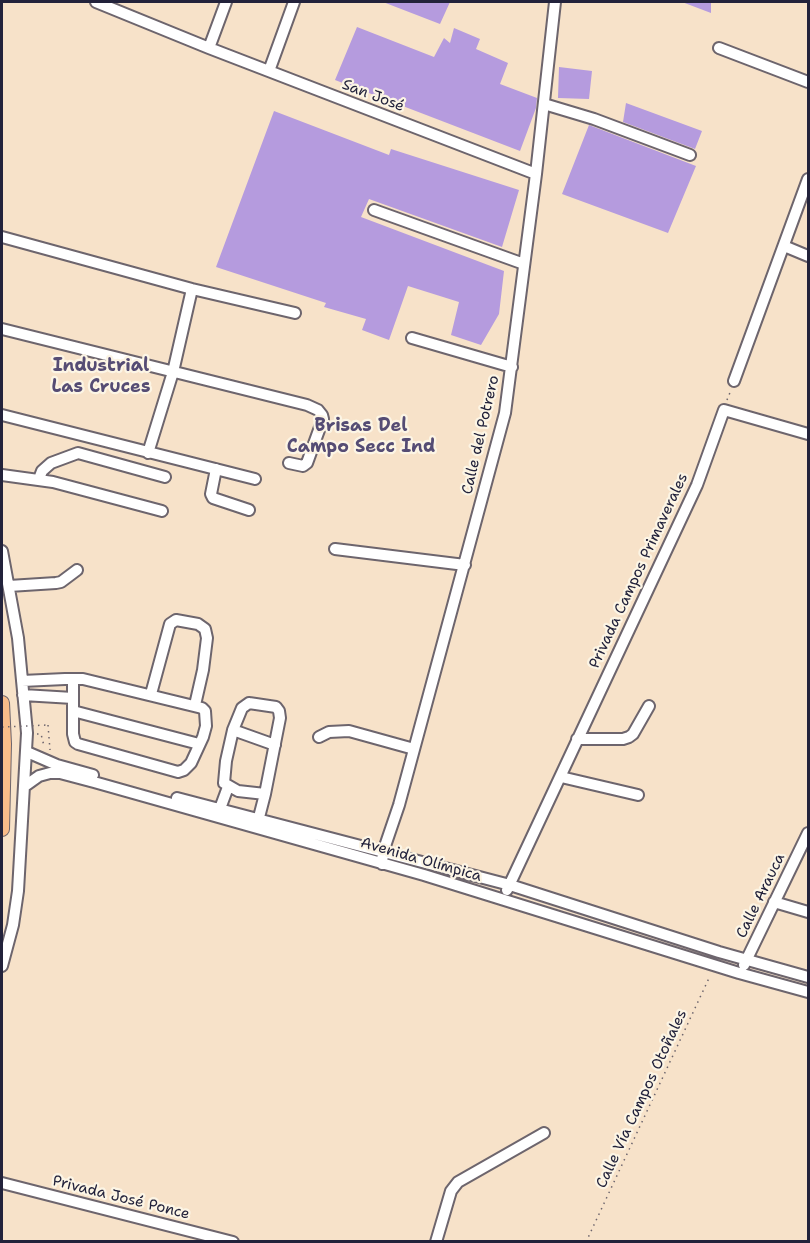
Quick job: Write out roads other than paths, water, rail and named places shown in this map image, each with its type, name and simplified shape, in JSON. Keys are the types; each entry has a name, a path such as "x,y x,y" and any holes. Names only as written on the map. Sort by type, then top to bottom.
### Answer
{"main road":[{"path":"2,703 4,744 2,829"}],"street":[{"name":"San José","path":"96,2 536,174"},
{"path":"210,48 226,2"},
{"path":"269,71 294,2"},
{"name":"Calle del Potrero","path":"382,858 399,805 505,413 536,174 555,2"},
{"path":"719,48 808,82"},
{"path":"544,104 594,119 690,154"},
{"path":"734,381 808,179"},
{"path":"374,210 524,264"},
{"path":"2,237 192,289 295,313"},
{"path":"784,246 808,256"},
{"path":"148,453 172,372 192,289"},
{"path":"2,329 307,405 318,410 323,419 307,463 303,466 289,463"},
{"path":"412,338 512,367"},
{"name":"Privada Campos Primaverales","path":"501,899 510,885 697,485 724,411 808,434"},
{"path":"2,416 255,478"},
{"path":"39,479 42,471 51,463 78,453 165,477"},
{"path":"216,469 211,494 213,498 249,510"},
{"path":"2,475 39,479 162,511"},
{"path":"334,549 465,565"},
{"path":"2,551 9,586 27,733 18,891 13,925 2,966"},
{"path":"9,586 62,582 77,570"},
{"path":"152,694 170,624 176,620 198,624 205,629 207,638 195,705"},
{"path":"22,681 73,679 99,681 202,708 206,718 203,737 193,760 181,772 75,742 73,679"},
{"path":"23,695 73,698"},
{"path":"257,824 265,794 280,718 276,707 249,703 242,708 233,730 224,783 238,791 265,794"},
{"path":"577,739 628,737 633,734 650,706"},
{"path":"73,711 199,744"},
{"path":"233,730 275,745"},
{"path":"319,737 329,732 350,731 414,749"},
{"name":"Avenida Olímpica","path":"27,752 57,765 257,824 382,858 510,885 808,977"},
{"name":"Avenida Olímpica","path":"25,786 43,774 60,773 219,813"},
{"path":"561,777 638,795"},
{"path":"219,813 228,787"},
{"name":"Calle Arauca","path":"739,973 805,846 808,833"},
{"name":"Avenida Olímpica","path":"382,858 501,899 739,973 808,992"},
{"path":"774,902 808,912"},
{"path":"436,1242 451,1191 459,1182 544,1133"},
{"name":"Privada José Ponce","path":"2,1183 233,1242"}],"district":[{"name":"Industrial Las Cruces","path":"101,376"},
{"name":"Brisas Del Campo Secc Ind","path":"361,436"}]}
